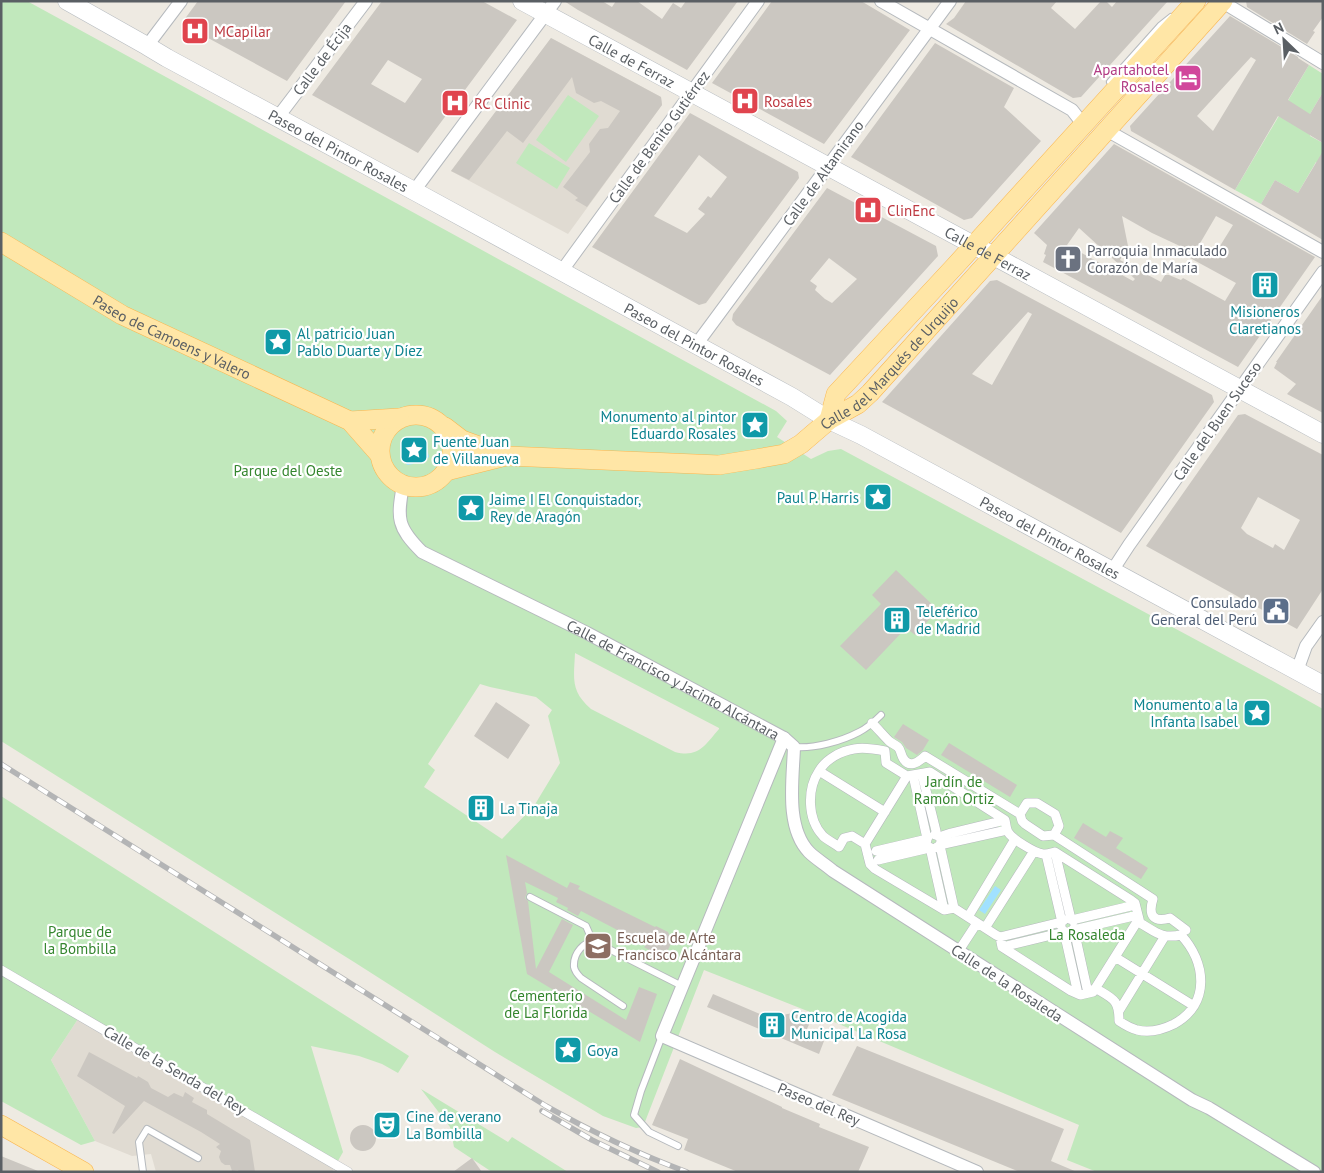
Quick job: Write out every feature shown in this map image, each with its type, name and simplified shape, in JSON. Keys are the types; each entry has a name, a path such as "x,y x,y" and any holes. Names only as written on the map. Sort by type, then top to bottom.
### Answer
{"main road":[{"name":"Paseo del Pintor Rosales","path":"67,1 167,58 792,397 829,420 861,435 1323,685"},
{"name":"Calle de Ferraz","path":"522,1 550,8 691,93 1323,434"},
{"name":"Calle del Marqués de Urquijo","path":"829,420 836,394 1082,127 1194,1"},
{"name":"Calle del Marqués de Urquijo","path":"829,420 858,404 870,393 994,256 1013,228 1108,131 1222,2"},
{"name":"Paseo de Camoens y Valero","path":"1,242 122,315 350,421"},
{"path":"350,421 422,415 433,418 462,440 506,456"},
{"path":"398,418 384,433 380,443 379,454 387,473 403,485 427,486 438,480 446,471 451,460 452,448 450,436 443,426"},
{"path":"446,471 506,456 719,465 784,454 801,444 829,420"},
{"path":"350,421 379,454"},
{"path":"2,1126 84,1172"}],"street":[{"path":"147,46 181,1"},
{"name":"Calle de Écija","path":"278,117 366,1"},
{"name":"Calle de Benito Gutiérrez","path":"561,272 758,1"},
{"path":"881,1 1072,110 1082,127"},
{"name":"Calle de Altamirano","path":"696,345 950,1"},
{"path":"1222,2 1323,63"},
{"path":"414,191 550,8"},
{"path":"1108,131 1323,252"},
{"name":"Calle del Buen Suceso","path":"1112,571 1323,272"},
{"name":"Calle de Francisco y Jacinto Alcántara","path":"403,485 399,515 402,526 408,538 422,552 578,629 784,738 662,1036"},
{"path":"1297,671 1306,646 1323,622"},
{"path":"872,724 900,749 907,763 916,764 925,756 1020,814 1022,821 1042,836 1054,835 1153,899 1151,912 1153,916 1160,920 1170,918 1186,930"},
{"path":"784,738 794,747"},
{"name":"Calle de la Rosaleda","path":"794,747 792,789 794,821 799,836 808,851 833,871 958,952 1192,1100 1209,1108 1314,1172"},
{"path":"954,908 944,910 874,868 870,864 865,844 852,836 844,838 839,847 823,836 812,816 811,801 812,786 819,771 828,761 853,749 870,748 885,751 886,763 914,775 930,772 1006,820"},
{"path":"819,771 885,812"},
{"path":"865,844 885,812 914,775"},
{"path":"914,775 936,831 931,852 944,910"},
{"path":"1020,814 1027,803 1037,803 1051,811 1055,814 1060,826 1054,835"},
{"path":"1000,937 1002,947 1080,995 1092,991 1138,918 1135,905 1129,899 1056,852 1041,854 1034,851 1010,834 1007,830 1006,820"},
{"path":"878,860 925,849 933,842 951,833 1006,820"},
{"path":"876,851 923,840 944,844 1007,830"},
{"path":"968,917 1016,839"},
{"path":"933,842 940,850 954,908 1000,937 1057,924 1078,929 1138,918 1162,936 1181,935 1196,955 1201,976 1200,992 1194,1006 1178,1022 1164,1028 1142,1031 1128,1027 1119,1021 1119,1011 1115,1000 1092,991"},
{"path":"958,952 981,925 1034,851"},
{"path":"1056,852 1070,915 1065,936 1078,994"},
{"path":"1046,854 1061,918 1075,934 1092,991"},
{"path":"1002,947 1060,933 1076,919 1135,905"},
{"path":"1119,1011 1165,936"},
{"path":"1115,957 1194,1006"},
{"name":"Calle de la Senda del Rey","path":"1,970 348,1172"},
{"name":"Paseo del Rey","path":"662,1036 977,1172"}],"lane":[{"path":"1110,82 1161,25 1194,1"},
{"path":"794,747 808,748 846,737 872,724 881,715"},
{"path":"530,897 586,926 593,942"},
{"path":"623,1006 576,973 574,967 577,954 587,943 593,942 682,986"},
{"path":"662,1036 634,1116 649,1132 678,1146"},
{"path":"144,1172 139,1142 146,1129 198,1158"}],"shaded area":[{"path":"551,38 661,97 662,105 568,234 451,171"},
{"path":"78,1019 334,1168 332,1172 156,1172 151,1154 132,1156 95,1141 51,1060"}],"green space":[{"name":"Parque del Oeste","path":"1,1 27,1 776,411 787,421 777,437 811,459 828,451 841,449 1323,709 1323,1172 1097,1172 1067,1160 1079,1125 815,1014 704,970 643,1127 636,1128 603,1116 495,1052 1,741","holes":["575,653 719,728 719,729 696,752 675,752 591,709 576,690 574,677","480,684 536,697 552,710 548,716 560,763 534,806 502,839 424,787 435,770 428,764"]},
{"path":"1309,65 1323,74 1323,92 1310,114 1310,136 1323,143 1323,165 1316,162 1298,193 1275,180 1261,204 1235,190"},
{"path":"568,95 599,116 566,162 536,140"},
{"path":"529,143 570,168 557,189 516,163"},
{"name":"Parque de la Bombilla","path":"1,796 409,1056 398,1073 382,1064 359,1056 311,1046 343,1152 334,1168 78,1019 51,1060 95,1141 81,1145 1,1101"},
{"path":"421,1089 508,1142 512,1137 568,1172 492,1172 454,1147 450,1127"}],"water":[{"name":"Fuente Juan de Villanueva","path":"418,436 422,438 422,444 427,446 425,450 429,457 425,460 421,459 419,463 414,461 413,464 407,465 406,457 401,455 403,451 400,444 403,441 407,442 409,438 414,440"},
{"path":"995,886 1001,890 985,914 979,910"}],"building":[{"path":"198,1 346,1 287,81 186,26 184,20"},
{"path":"382,1 482,1 517,20 418,153 312,95","holes":["388,60 422,79 405,103 371,84"]},
{"path":"564,1 602,1 612,7 616,1 637,1 662,19 673,3 681,8 686,1 738,1 687,70"},
{"path":"772,1 861,1 910,30 824,144 712,83"},
{"path":"966,1 1057,1 1051,8 1075,29 1101,1 1106,1 1112,7 1117,1 1168,1 1081,97 1073,98 946,24 954,18"},
{"path":"1246,1 1323,1 1323,17 1307,44 1247,7"},
{"path":"1230,16 1309,65 1288,100 1310,114 1323,92 1323,143 1278,116 1235,190 1131,131 1130,126","holes":["1251,57 1256,60 1213,131 1197,116"]},
{"path":"551,38 661,97 662,105 587,207 575,200 578,198 563,187 590,152 589,144 600,129 608,128 620,111 601,101 594,103 576,93 572,77 523,143 507,131 469,180 451,171"},
{"path":"935,43 1014,88 1004,107 1041,141 972,218 964,220 851,157"},
{"path":"690,113 798,172 799,178 706,303 699,305 592,247","holes":["699,155 727,177 711,198 708,196 698,209 705,214 687,233 654,216"]},
{"path":"1114,144 1315,257 1238,367 1043,262 1047,245 1034,233","holes":["1122,216 1182,247 1179,252 1236,283 1225,301 1183,278 1181,280 1165,275 1161,282 1120,260 1128,246","1216,216 1233,225 1215,254 1199,245","1079,228 1135,279 1133,281 1067,245"]},
{"path":"1323,151 1323,240 1261,204 1275,180 1298,193"},
{"path":"827,188 936,246 938,256 830,375 736,325 732,320 733,314","holes":["829,258 857,279 832,303 815,290 817,286 810,281"]},
{"path":"997,280 1212,395 1214,402 1121,533 882,402 990,281","holes":["1028,312 1032,314 992,385 972,374"]},
{"path":"1323,295 1323,413 1287,394 1296,384 1274,368 1276,362"},
{"path":"1245,414 1323,455 1323,589 1297,629 1146,546 1238,415","holes":["1258,497 1300,520 1284,550 1275,544 1273,548 1247,534 1241,528"]},
{"name":"Teleférico de Madrid","path":"896,570 938,610 915,635 906,628 866,670 840,646 881,604 872,595"},
{"path":"496,702 530,725 508,759 474,736"},
{"path":"903,724 929,740 923,750 917,755 894,737"},
{"path":"949,743 1017,785 1010,797 941,755"},
{"name":"La Tinaja","path":"481,796 486,797 492,803 492,813 486,819 481,820 476,819 470,813 469,808 470,803 476,797"},
{"path":"1083,823 1106,837 1110,831 1123,838 1116,848 1148,868 1141,879 1074,838"},
{"path":"506,855 567,888 570,882 580,886 578,889 668,932 672,941 669,948 667,951 656,954 644,947 646,945 581,911 578,916 567,910 568,908 556,902 558,898 525,882 527,893 525,898 528,901 536,969 562,919 573,925 549,972 626,1020 639,987 657,994 640,1042 527,974"},
{"name":"Centro de Acogida Municipal La Rosa","path":"713,994 779,1022 782,1016 787,1014 803,1012 814,1014 805,1033 824,1041 819,1054 707,1007"},
{"path":"857,1046 1064,1129 1051,1161 1077,1172 1020,1172 832,1095"},
{"path":"89,1052 137,1078 138,1076 148,1082 151,1088 168,1097 174,1093 183,1097 185,1092 194,1098 192,1102 207,1110 207,1114 250,1140 255,1172 232,1171 230,1165 225,1165 221,1162 219,1157 221,1151 216,1147 220,1144 144,1101 114,1134 112,1133 125,1106 77,1076"},
{"path":"680,1059 820,1124 819,1127 869,1147 858,1172 738,1172 684,1150 688,1139 652,1125"},
{"path":"363,1125 372,1129 376,1138 372,1147 363,1151 354,1147 350,1138 354,1129"},
{"path":"1,1156 38,1171 38,1172 1,1172"},
{"path":"472,1158 482,1172 453,1172"}],"railway":[{"path":"1,764 546,1106 615,1142 687,1172"},
{"path":"542,1111 592,1140 658,1172"}],"place":[{"name":"MCapilar","path":"195,31"},
{"name":"Apartahotel Rosales","path":"1188,78"},
{"name":"Rosales","path":"745,101"},
{"name":"RC Clinic","path":"455,103"},
{"name":"ClinEnc","path":"868,210"},
{"name":"Parroquia Inmaculado Corazón de María","path":"1068,259"},
{"name":"Misioneros Claretianos","path":"1265,285"},
{"name":"Al patricio Juan Pablo Duarte y Díez","path":"278,342"},
{"name":"Monumento al pintor Eduardo Rosales","path":"755,425"},
{"name":"Fuente Juan de Villanueva","path":"414,450"},
{"name":"Paul P. Harris","path":"878,497"},
{"name":"Jaime I El Conquistador, Rey de Aragón","path":"471,508"},
{"name":"Consulado General del Perú","path":"1276,611"},
{"name":"Teleférico de Madrid","path":"897,620"},
{"name":"Monumento a la Infanta Isabel","path":"1257,713"},
{"name":"La Tinaja","path":"481,808"},
{"name":"Escuela de Arte Francisco Alcántara","path":"598,946"},
{"name":"Centro de Acogida Municipal La Rosa","path":"772,1025"},
{"name":"Goya","path":"568,1050"},
{"name":"Cine de verano La Bombilla","path":"387,1125"}],"park label":[{"name":"Jardín de Ramón Ortiz","path":"954,790"},
{"name":"La Rosaleda","path":"1087,934"},
{"name":"Cementerio de La Florida","path":"546,1004"}]}
